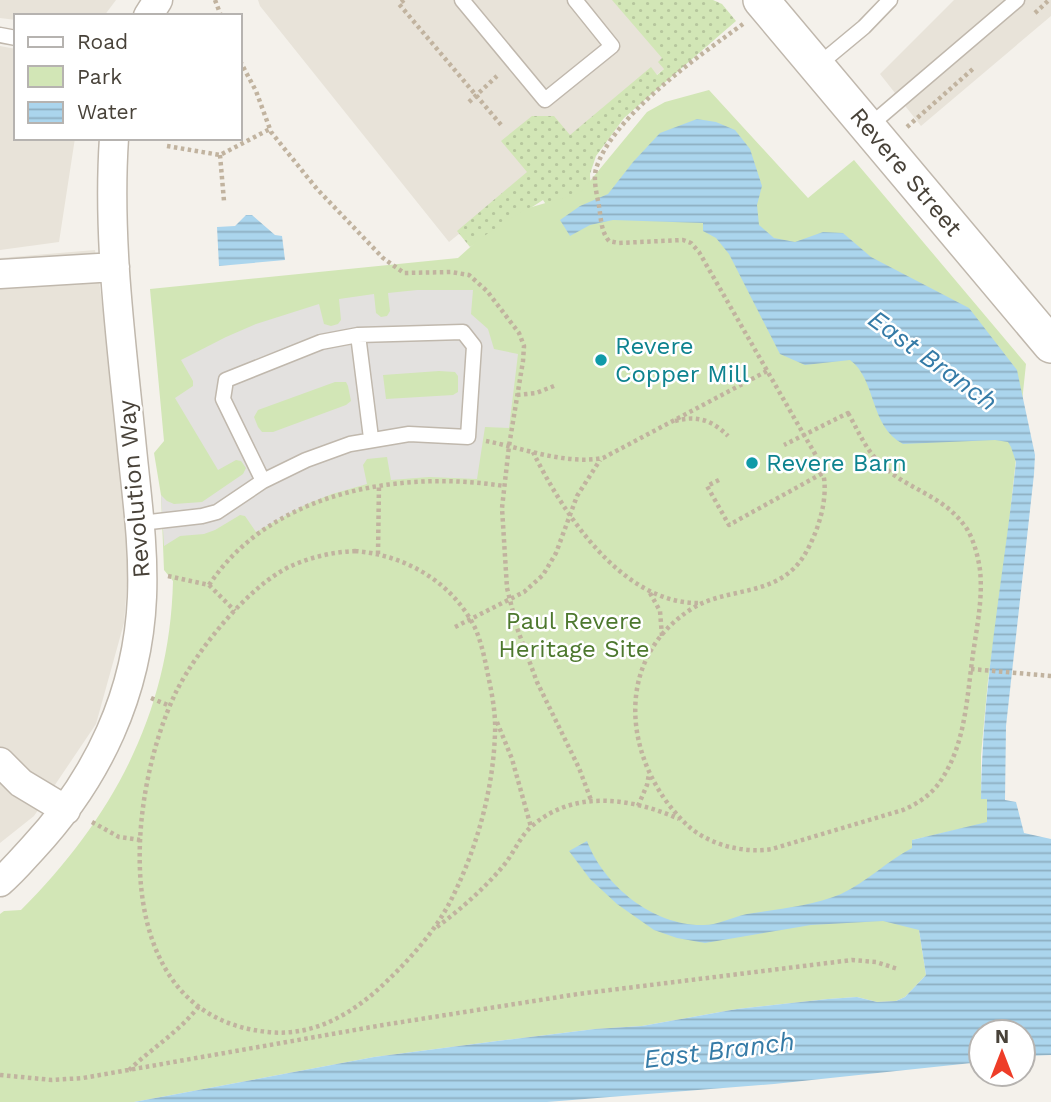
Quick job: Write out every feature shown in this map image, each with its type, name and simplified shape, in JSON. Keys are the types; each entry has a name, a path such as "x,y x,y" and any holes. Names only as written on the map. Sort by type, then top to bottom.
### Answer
{"street":[{"name":"Revere Street","path":"752,12 817,66 1051,345"},
{"name":"Revolution Way","path":"0,882 78,816 128,685 137,645 142,598 141,523 115,267 111,187 114,140"},
{"path":"0,274 115,267"},
{"path":"0,762 21,783 78,816"}],"lane":[{"path":"462,0 545,100 612,46 575,0"},
{"path":"868,127 1017,0"},
{"path":"817,66 863,27 884,2"},
{"path":"141,523 211,514 263,481 324,453 371,439 409,434 468,438 474,346 463,332 358,335 321,342 226,380 223,399 263,481"},
{"path":"358,335 371,439"}],"path":[{"path":"404,0 399,4 502,126"},
{"path":"752,12 626,121 603,153 595,171 597,199 607,239 613,243 683,240 691,243 699,252 804,435 823,473 825,490 821,514 811,541 797,565 768,584 704,603 689,611 662,636 650,652 639,677 634,700 636,733 649,771 683,821 704,836 729,847 768,850 915,805 939,783 953,756 962,729 979,618 977,556 966,528 940,502 881,465 864,444 848,413 804,435 784,445"},
{"path":"242,65 256,91 270,129 317,188 383,258 404,273 451,272 468,275 487,291 519,333 524,346 509,446 502,521 509,600 537,682 579,768 591,800"},
{"path":"468,102 497,76"},
{"path":"166,146 220,155 270,129"},
{"path":"220,155 224,201"},
{"path":"455,627 529,589 544,575 556,553 578,493 601,459 767,371"},
{"path":"517,395 536,393 554,386"},
{"path":"667,423 690,417 704,419 719,426 728,436"},
{"path":"468,438 580,459 601,459"},
{"path":"532,451 570,514 602,554 647,590 659,607 662,636"},
{"path":"719,480 708,486 729,525 823,473"},
{"path":"209,585 242,548 285,518 335,496 379,484 457,481 504,486"},
{"path":"378,554 379,484"},
{"path":"495,715 494,754 483,818 454,893 433,929 402,966 362,1003 347,1013 318,1026 285,1032 260,1031 226,1021 199,1006 169,975 150,936 140,877 140,820 146,785 170,706 196,659 235,611 267,582 294,565 340,552 365,551 411,566 435,579 454,597 471,620 483,652 495,715 512,759 530,827"},
{"path":"164,576 209,585 235,611"},
{"path":"647,590 674,600 704,603"},
{"path":"971,668 1051,676"},
{"path":"150,698 170,706"},
{"path":"638,806 647,785 649,771"},
{"path":"433,929 458,910 497,873 530,827 566,806 591,800 621,802 683,821"},
{"path":"78,816 119,837 140,840"},
{"path":"0,1075 64,1080 128,1071 383,1026 653,983 852,960 869,960 898,969"},
{"path":"128,1071 144,1055 177,1031 199,1006"}],"shaded area":[{"path":"0,0 116,0 106,14 14,14 14,20 0,18"},
{"path":"258,0 712,0 727,18 449,242 260,6"},
{"path":"954,0 1051,0 1051,16 921,126 880,74"},
{"path":"0,46 14,49 14,140 75,140 59,242 0,250"},
{"path":"95,250 116,409 129,560 124,623 96,724 34,816 0,843 0,258"},
{"path":"473,290 471,314 488,329 494,349 518,354 509,428 485,427 477,479 429,477 391,480 387,457 367,459 363,465 367,484 307,504 256,532 245,516 240,515 215,530 180,536 164,546 161,495 174,504 202,502 243,474 246,468 241,461 236,460 218,470 175,398 193,386 181,360 256,324 319,304 324,324 338,324 341,320 339,299 374,294 376,313 381,317 387,316 390,311 388,293","holes":["455,372 458,376 458,392 453,395 386,399 383,375","335,382 346,382 348,386 351,401 346,405 273,432 262,432 258,427 254,417 258,410"]}],"green space":[{"path":"612,0 713,0 722,4 736,21 624,118 596,156 590,174 591,196 555,218 543,200 470,247 457,231 527,172 501,141 532,116 554,116 570,135 651,67 657,75 664,69 658,62 662,58"},
{"name":"Paul Revere Heritage Site","path":"709,90 808,198 854,160 1026,364 981,755 981,798 987,799 987,823 912,840 919,930 926,975 905,997 896,1001 877,1002 857,997 828,999 737,1009 642,1026 595,1029 374,1057 134,1102 0,1102 0,914 4,911 21,910 83,839 130,761 148,719 161,675 169,629 173,581 164,570 161,495 154,453 164,441 150,289 458,258 478,240 525,209 580,193 647,112 665,102"}],"water":[{"name":"East Branch","path":"697,119 716,122 735,130 750,149 762,186 757,205 759,225 774,238 795,242 823,232 843,233 871,257 969,308 1017,370 1035,455 1006,726 1005,800 1016,802 1024,833 1051,839 1051,1055 1037,1056 1037,1018 967,1018 967,1063 774,1084 547,1102 134,1102 374,1057 595,1029 642,1026 737,1009 828,999 857,997 877,1002 896,1001 905,997 926,975 919,930 883,921 811,925 705,943 677,938 654,930 617,904 590,879 569,851 587,841 605,873 632,900 665,918 707,925 747,914 795,907 841,894 912,848 912,840 987,822 987,799 981,799 982,757 989,672 1016,462 1011,447 1008,442 995,440 903,444 892,436 878,415 865,379 850,360 805,365 780,354 729,254 716,238 703,231 703,223 613,220 590,225 570,236 560,220 580,206 608,194 660,133"},
{"path":"246,215 252,215 275,235 282,236 285,260 219,266 217,227 235,226"}],"place":[{"name":"Revere Copper Mill","path":"601,360"},
{"name":"Revere Barn","path":"752,463"}]}
